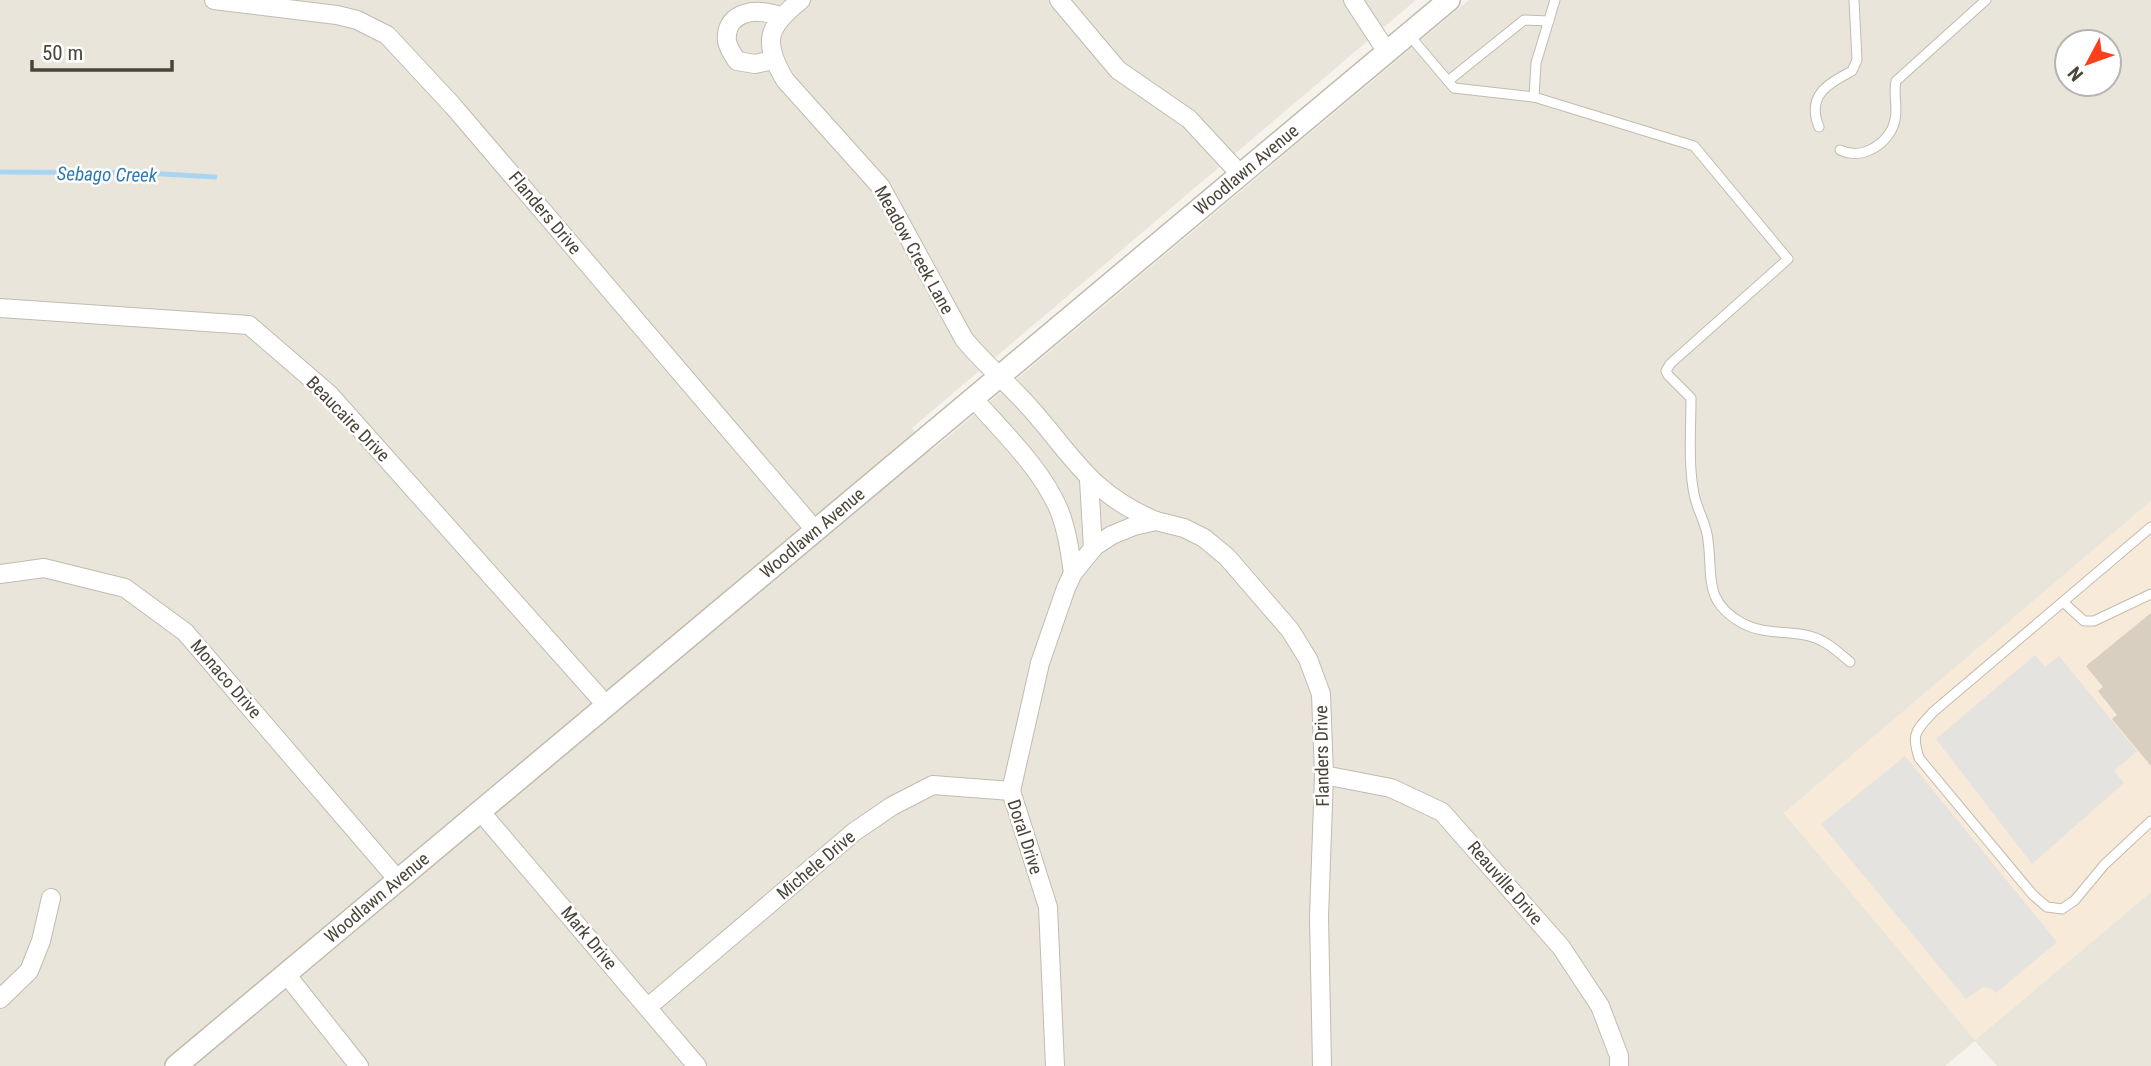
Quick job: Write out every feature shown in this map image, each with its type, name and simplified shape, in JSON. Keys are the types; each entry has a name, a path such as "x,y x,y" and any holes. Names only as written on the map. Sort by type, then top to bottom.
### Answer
{"street":[{"name":"Flanders Drive","path":"214,0 337,15 357,20 387,35 462,117 815,530"},
{"path":"781,17 771,12 753,10 737,18 728,30 727,43 737,61 755,64 773,60 773,26 801,0"},
{"path":"1059,0 1118,70 1189,119 1240,174"},
{"path":"1353,0 1387,52"},
{"name":"Woodlawn Avenue","path":"176,1066 1449,0"},
{"name":"Meadow Creek Lane","path":"773,60 785,80 881,187 964,339 998,377"},
{"name":"Beaucaire Drive","path":"0,308 249,325 329,394 606,705"},
{"name":"Flanders Drive","path":"998,377 1019,396 1089,480 1107,495 1133,512 1184,528 1205,538 1227,557 1290,630 1308,659 1321,694 1324,775 1319,917 1322,1066"},
{"path":"973,398 1043,480 1059,509 1067,535 1073,573"},
{"path":"1089,480 1093,548"},
{"path":"1073,573 1093,548 1112,535 1156,521"},
{"name":"Monaco Drive","path":"0,575 44,568 125,588 185,632 398,880"},
{"name":"Doral Drive","path":"1055,1066 1048,906 1010,792 1040,663 1073,573"},
{"name":"Reauville Drive","path":"1324,775 1391,788 1442,812 1561,947 1600,1006 1619,1056 1619,1066"},
{"name":"Michele Drive","path":"648,1007 854,832 892,806 933,785 1010,792"},
{"name":"Mark Drive","path":"480,811 697,1066"},
{"path":"0,999 29,971 41,941 51,898"},
{"path":"286,974 359,1066"}],"lane":[{"path":"1534,97 1536,63 1555,0"},
{"path":"1819,127 1815,112 1819,98 1832,81 1852,71 1857,60 1854,0"},
{"path":"1840,150 1855,154 1867,152 1885,139 1895,119 1896,81 1986,0"},
{"path":"1448,81 1524,20 1549,21"},
{"path":"1408,34 1454,88 1534,97 1694,146 1788,259 1666,370 1691,398 1690,465 1694,496 1708,538 1710,584 1716,600 1743,624 1765,631 1807,635 1825,642 1850,662"},
{"path":"2151,527 1933,712 1919,727 1914,741 1919,758 2033,895 2047,907 2062,909 2075,900 2104,865 2151,821"},
{"path":"2063,601 2084,621 2094,621 2151,594"}],"shaded area":[{"path":"0,0 1416,0 912,428 931,451 1469,0 2151,0 2151,501 1784,813 1975,1040 2151,892 2151,1066 1997,1066 1975,1041 1945,1066 0,1066"},
{"path":"2151,501 2151,892 1975,1040 1784,813"},
{"path":"2035,655 2045,667 2059,656 2137,751 2114,771 2124,783 2032,864 1936,739"},
{"path":"1905,756 2057,942 1996,993 1983,987 1966,999 1821,824"}],"building":[{"path":"2151,613 2151,766 2112,719 2117,715 2098,691 2103,687 2086,666"}],"waterway":[{"name":"Sebago Creek","path":"0,172 145,173 215,177"}]}
